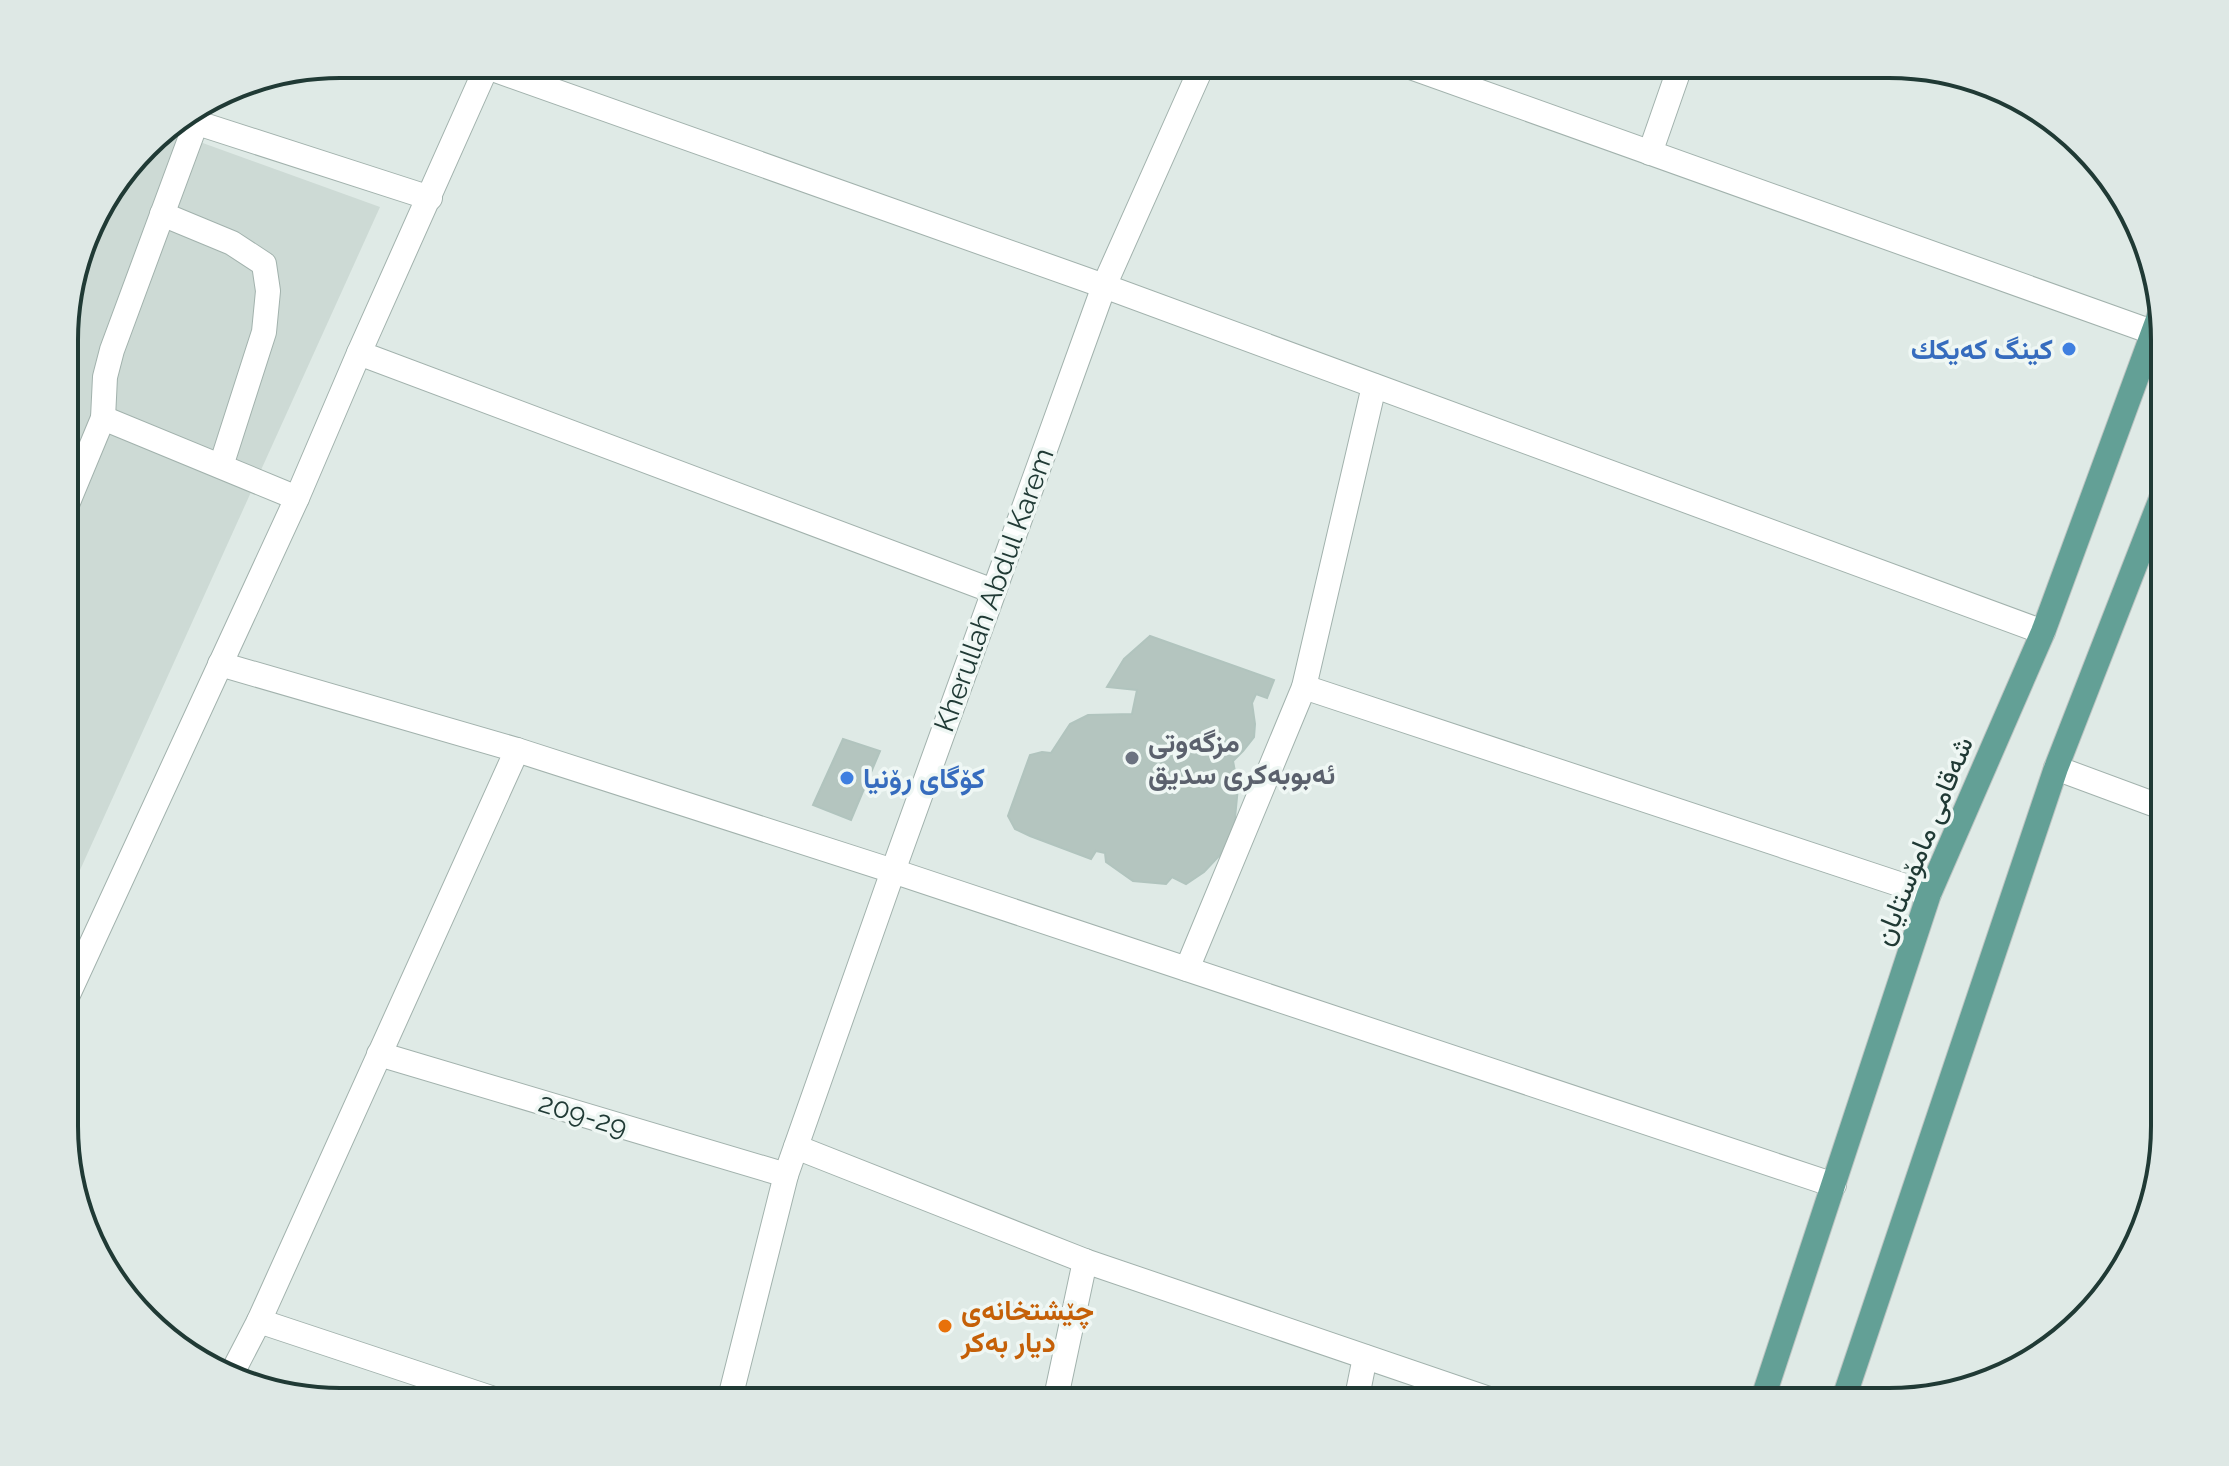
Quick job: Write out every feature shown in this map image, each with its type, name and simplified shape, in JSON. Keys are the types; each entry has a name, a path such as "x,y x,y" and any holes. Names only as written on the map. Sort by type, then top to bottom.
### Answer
{"main road":[{"name":"شەقامی مامۆستایان","path":"1767,1387 1929,894 2043,632 2150,341"},
{"path":"1848,1387 2056,768 2150,527"}],"street":[{"name":"Kherullah Abdul Karem","path":"733,1388 786,1175 893,871 1104,286 1197,78"},
{"path":"1442,78 1650,153 2150,320"},
{"path":"1650,153 1676,78"},
{"path":"78,973 297,498 481,79"},
{"path":"523,79 1104,286 2043,632"},
{"path":"194,122 430,198"},
{"path":"78,478 103,418 105,377 112,350 162,214 187,128"},
{"path":"162,214 232,243 264,264 268,291 264,332 221,466"},
{"path":"359,353 993,591"},
{"path":"1187,969 1304,687 1374,386"},
{"path":"103,418 297,498"},
{"path":"220,664 517,750 893,871 1834,1185"},
{"path":"1304,687 1929,894"},
{"path":"236,1366 259,1321 517,750"},
{"path":"2056,768 2150,803"},
{"name":"209-29","path":"379,1054 786,1175"},
{"path":"796,1147 1085,1261 1455,1387"},
{"path":"1058,1388 1085,1261"},
{"path":"259,1321 461,1388"},
{"path":"1359,1387 1365,1357"}],"shaded area":[{"path":"178,134 380,207 78,874 78,340 80,306 98,240 122,194 143,167"}],"building":[{"name":"مزگەوتی ئەبوبەکری سدیق","path":"1150,636 1274,680 1267,698 1256,694 1252,703 1254,737 1233,761 1238,787 1234,828 1221,854 1204,872 1186,884 1172,877 1166,884 1133,881 1106,862 1105,853 1096,851 1091,859 1030,836 1015,829 1008,816 1030,755 1051,753 1070,724 1088,715 1132,714 1137,690 1107,687 1124,659"},
{"name":"کۆگای رۆنیا","path":"843,739 880,751 851,820 813,805"}],"place":[{"name":"کينگ کەیکك","path":"2069,349"},
{"name":"مزگەوتی ئەبوبەکری سدیق","path":"1132,758"},
{"name":"کۆگای رۆنیا","path":"847,778"},
{"name":"چێشتخانەی دیار بەکر","path":"945,1326"}]}
